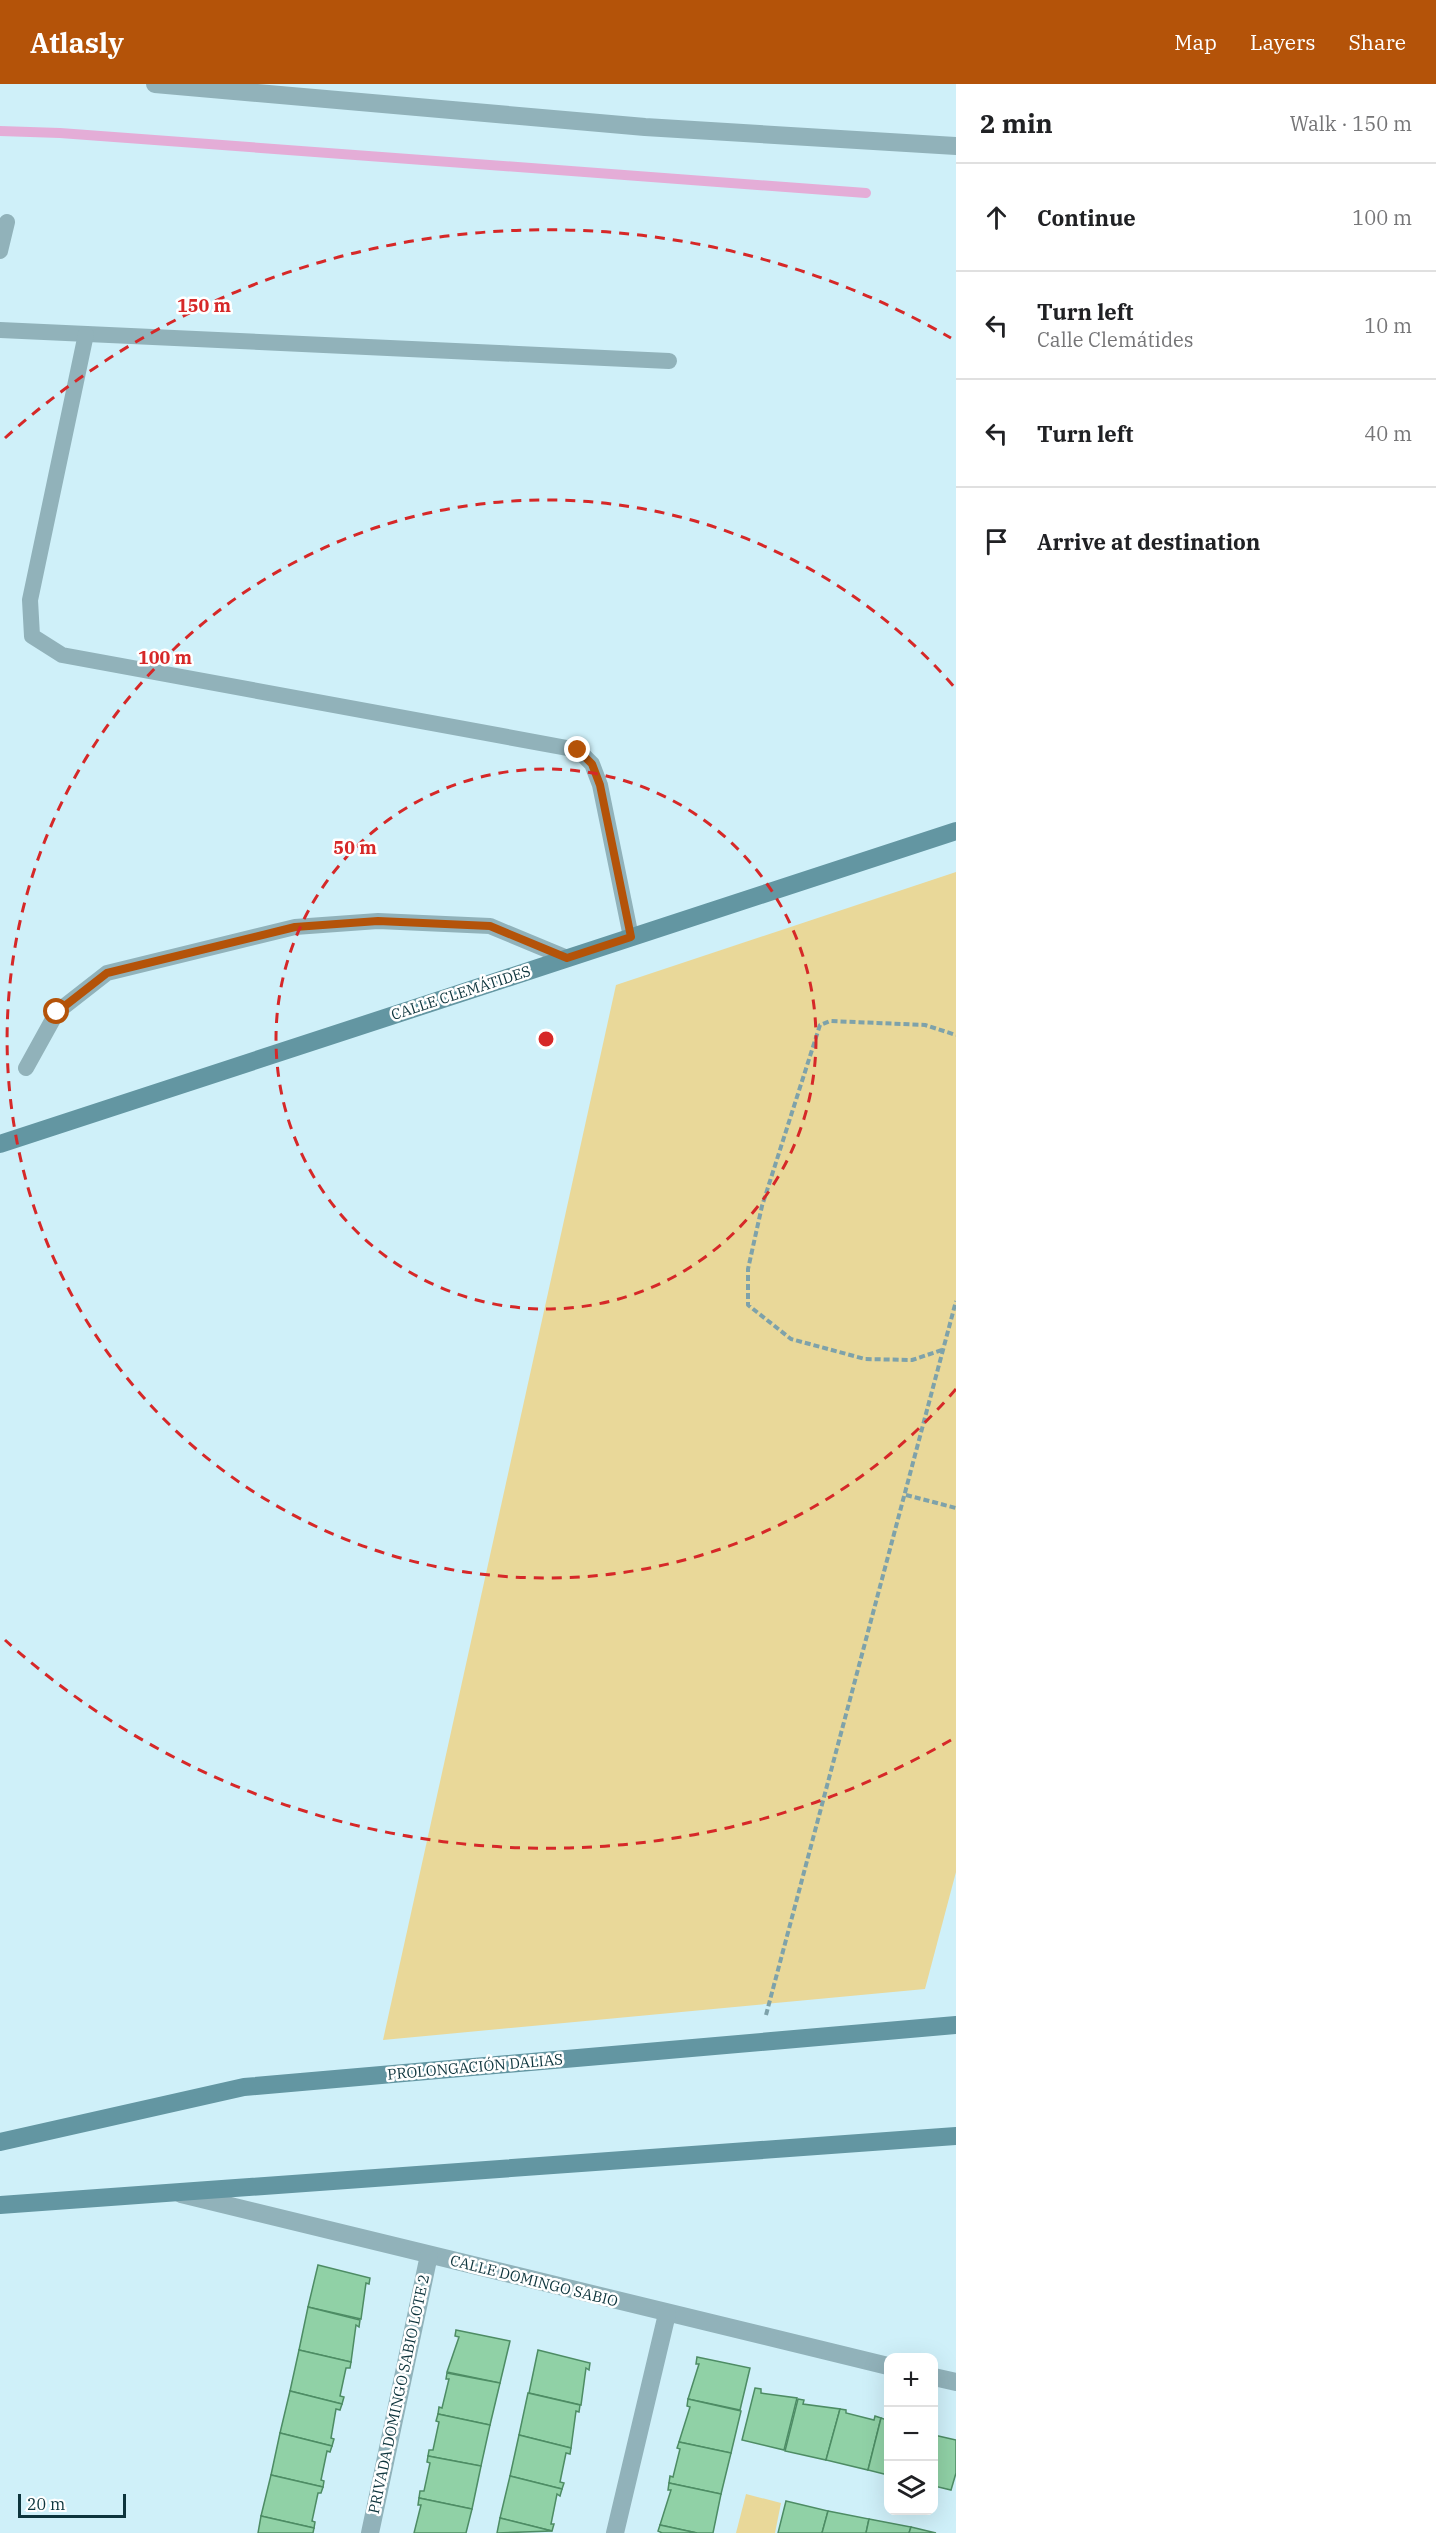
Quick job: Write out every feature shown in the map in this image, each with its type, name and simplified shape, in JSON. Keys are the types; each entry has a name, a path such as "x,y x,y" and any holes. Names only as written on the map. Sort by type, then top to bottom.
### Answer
{"main road":[{"name":"CALLE CLEMÁTIDES","path":"0,1144 956,831"},
{"name":"PROLONGACIÓN DALIAS","path":"0,2142 244,2086 956,2025"},
{"path":"0,2205 956,2136"}],"street":[{"path":"155,84 645,127 956,146"},
{"name":"CALLE DOMINGO SABIO","path":"179,2193 667,2314 884,2365"},
{"name":"PRIVADA DOMINGO SABIO LOTE 2","path":"370,2533 429,2255"},
{"path":"615,2533 667,2314"},
{"path":"938,2378 956,2382"}],"lane":[{"path":"0,251 7,222"},
{"path":"0,330 669,361"},
{"path":"86,334 30,600 32,636 62,655 578,750 592,764 600,785 631,937"},
{"path":"26,1068 57,1012 107,973 295,927 378,921 490,926 567,958"}],"path":[{"path":"943,1350 912,1360 865,1359 791,1339 748,1305 748,1269 762,1206 820,1025 830,1021 925,1025 956,1035"},
{"path":"759,2042 956,1301"},
{"path":"906,1495 956,1508"}],"shaded area":[{"path":"956,872 956,1872 925,1989 383,2040 616,985"},
{"path":"746,2494 781,2503 775,2533 736,2533"}],"building":[{"path":"318,2265 370,2278 369,2284 366,2283 361,2319 308,2307"},
{"path":"308,2307 360,2320 359,2327 356,2325 351,2362 299,2350"},
{"path":"456,2330 510,2341 500,2383 447,2372 459,2337 455,2336"},
{"path":"299,2350 351,2362 350,2368 346,2368 340,2396 344,2397 342,2404 290,2391"},
{"path":"538,2350 590,2363 589,2370 586,2368 581,2405 529,2393"},
{"path":"697,2357 750,2368 740,2410 688,2399 699,2364 696,2364"},
{"path":"447,2373 500,2383 490,2425 438,2414 439,2407 442,2408 449,2379 446,2379"},
{"path":"755,2388 761,2389 761,2393 797,2398 784,2450 742,2440"},
{"path":"290,2391 342,2404 340,2410 336,2409 331,2438 334,2439 332,2446 280,2433"},
{"path":"528,2393 580,2405 579,2412 576,2411 571,2448 519,2435"},
{"path":"688,2399 741,2411 731,2453 679,2442 690,2407 687,2406"},
{"path":"798,2399 804,2400 803,2404 840,2409 826,2460 785,2451"},
{"path":"840,2409 846,2410 846,2413 874,2420 875,2416 881,2418 868,2470 826,2460"},
{"path":"438,2414 490,2425 481,2466 428,2456 429,2450 433,2450 439,2422 436,2421"},
{"path":"881,2418 884,2419 884,2474 868,2470"},
{"path":"280,2433 332,2446 330,2452 327,2451 321,2480 324,2481 323,2487 271,2475"},
{"path":"519,2435 571,2448 570,2454 566,2453 560,2482 564,2483 562,2489 510,2476"},
{"path":"938,2436 956,2440 956,2473 951,2490 938,2487"},
{"path":"679,2442 731,2453 721,2494 669,2483 670,2476 673,2477 680,2449 677,2448"},
{"path":"428,2456 481,2466 472,2509 419,2498 420,2491 424,2491 430,2463 427,2462"},
{"path":"271,2475 323,2487 321,2493 318,2493 312,2521 315,2522 314,2528 261,2516"},
{"path":"510,2476 562,2489 560,2496 557,2494 551,2524 554,2524 552,2531 500,2518"},
{"path":"669,2483 721,2494 713,2533 697,2533 660,2525 671,2490 668,2490"},
{"path":"419,2498 472,2509 466,2533 414,2533 421,2505 418,2505"},
{"path":"786,2501 828,2511 822,2533 778,2533"},
{"path":"828,2511 869,2519 866,2533 822,2533"},
{"path":"261,2516 314,2528 313,2533 258,2533"},
{"path":"500,2518 552,2531 497,2533"},
{"path":"869,2519 911,2527 909,2533 866,2533"},
{"path":"660,2525 697,2533 662,2533 658,2531"},
{"path":"911,2527 936,2533 909,2533"}],"waterway":[{"path":"0,131 60,133 866,193"}],"route":[{"path":"57,1012 107,973 295,927 378,921 490,926 567,958 631,937 600,785 592,764 578,750"}]}
